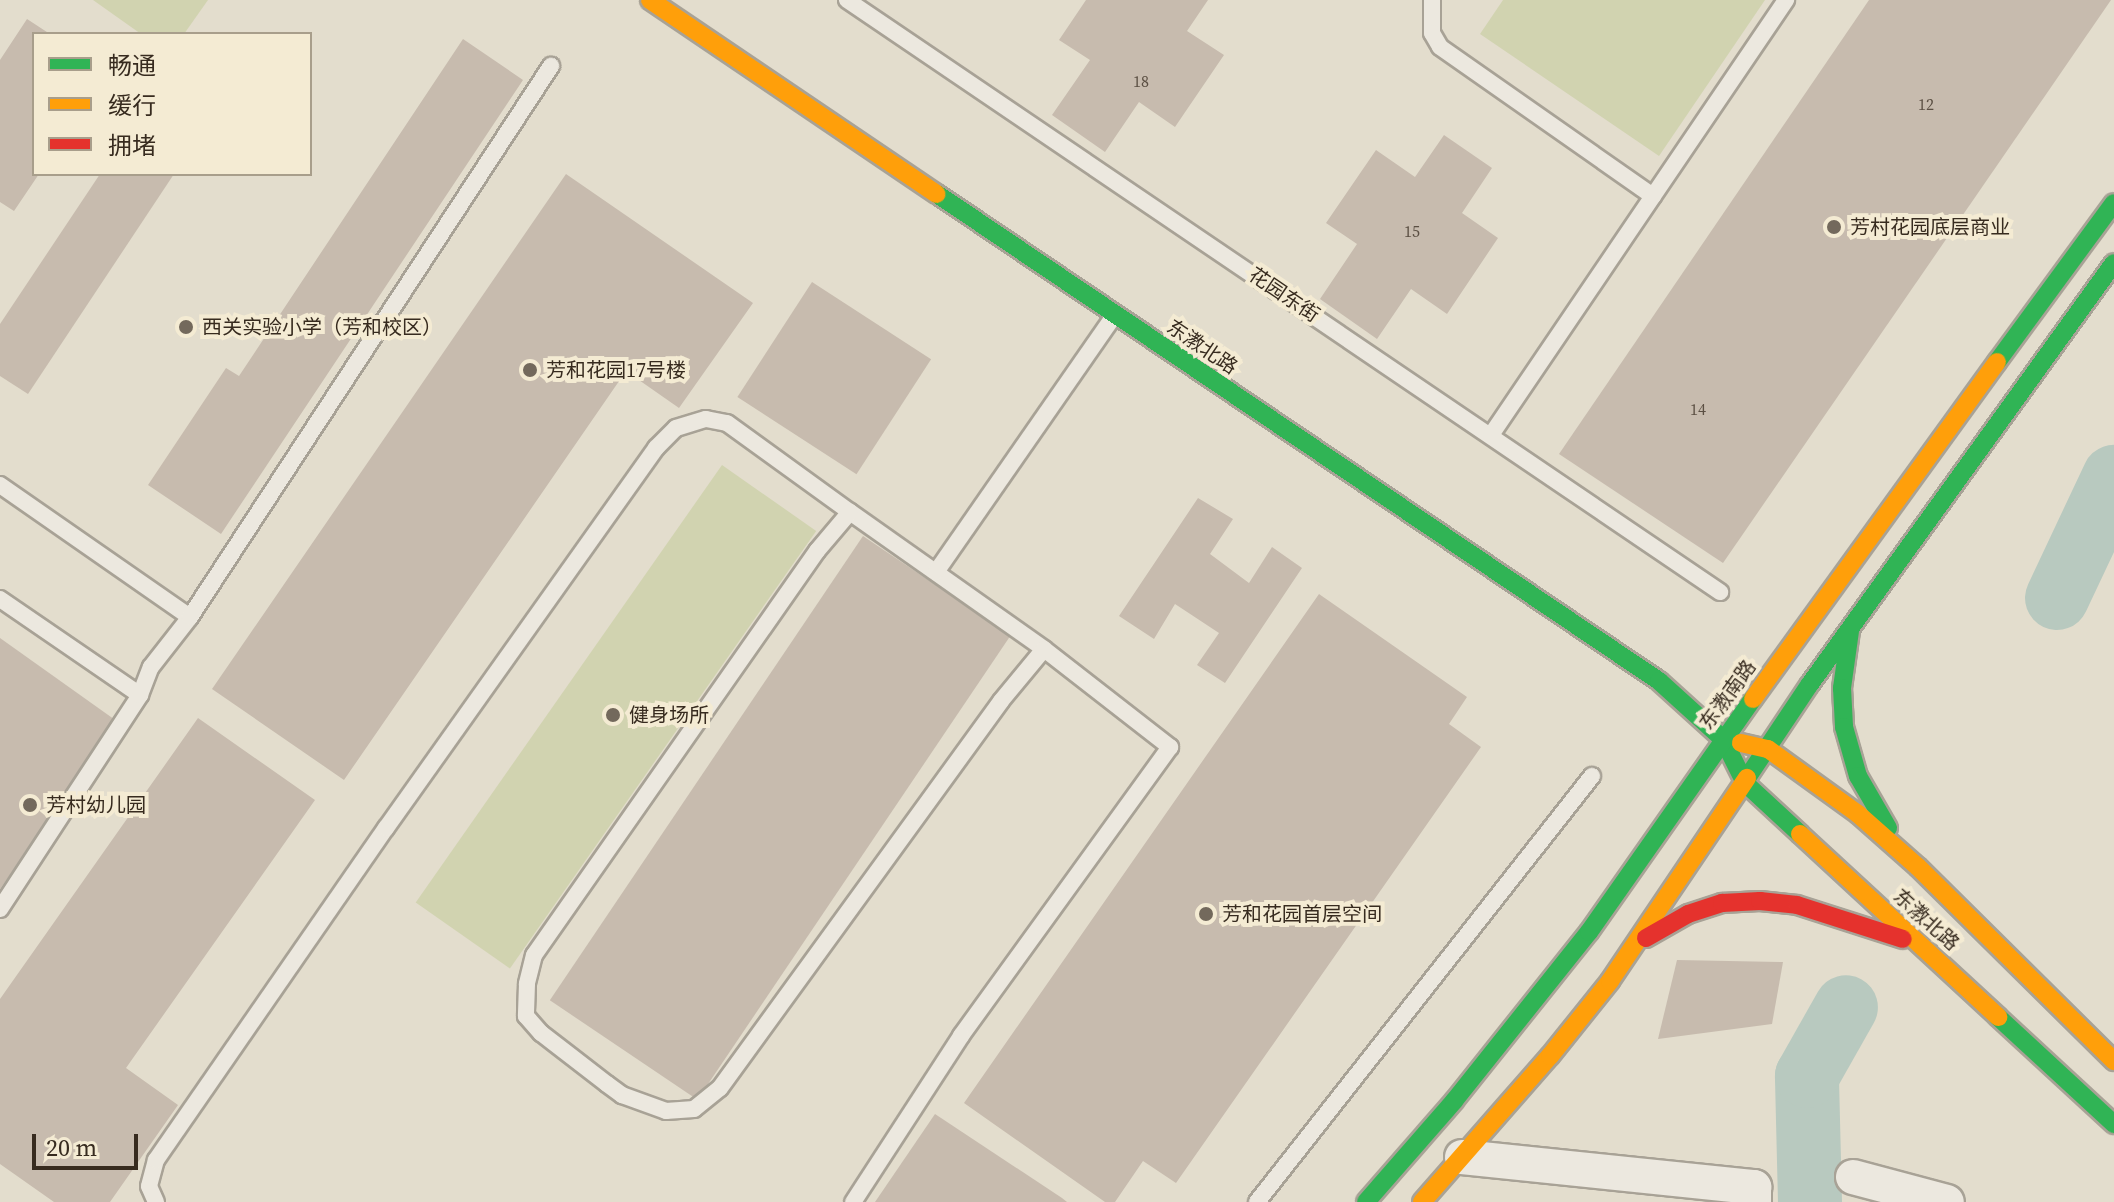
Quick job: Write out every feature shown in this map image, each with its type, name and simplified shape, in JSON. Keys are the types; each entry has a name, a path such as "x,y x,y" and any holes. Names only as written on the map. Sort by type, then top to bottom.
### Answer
{"street":[{"name":"东漖北路","path":"650,0 1115,315 1432,524 1659,681 1723,739 1745,783 2114,1124"},
{"name":"东漖南路","path":"1366,1202 1454,1101 1589,932 1723,739 2114,203"},
{"path":"1422,1202 1550,1056 1637,943 1850,628 2114,263"},
{"path":"1850,628 1843,675 1844,727 1858,776 1903,854"},
{"name":"东漖北路","path":"1723,739 1768,749 1858,814 1903,854 2114,1061"},
{"path":"1637,943 1688,914 1722,903 1760,901 1797,905 1921,945"},
{"path":"1462,1157 1754,1187 1754,1202"},
{"path":"1853,1177 1947,1202"}],"lane":[{"name":"花园东街","path":"847,0 1720,592"},
{"path":"1432,0 1432,33 1440,47 1653,196"},
{"path":"1491,435 1786,0"},
{"path":"0,909 140,695 151,667 190,617 551,66"},
{"path":"936,572 1115,315"},
{"path":"156,1202 149,1186 156,1160 386,828 666,438 676,428 706,419 727,423 1044,649 1170,747 961,1036 853,1202"},
{"path":"0,485 190,617"},
{"path":"850,512 817,551 534,955 527,984 526,1016 541,1033 622,1095 666,1111 694,1109 720,1088 1001,701 1044,649"},
{"path":"0,599 140,695"},
{"path":"1257,1202 1592,776"}],"green space":[{"path":"93,0 208,0 185,32 138,32"},
{"path":"1503,0 1765,0 1659,156 1480,34"},
{"name":"健身场所","path":"722,465 816,531 510,968 416,902"}],"building":[{"path":"1086,0 1208,0 1187,31 1224,55 1175,127 1139,102 1105,152 1052,115 1090,60 1059,40"},
{"name":"芳村花园底层商业","path":"1869,0 2111,0 1723,563 1559,454"},
{"path":"27,19 47,32 32,32 32,176 38,176 14,211 0,202 0,60"},
{"path":"463,39 523,80 221,534 148,485 226,368 239,376"},
{"path":"1444,135 1492,168 1462,213 1498,238 1447,314 1411,289 1377,339 1320,299 1357,244 1326,223 1376,150 1415,177"},
{"path":"566,174 753,303 679,408 626,371 344,780 212,689"},
{"path":"99,176 173,176 28,394 0,376 0,324"},
{"path":"812,282 931,359 856,474 737,397"},
{"path":"1198,498 1233,519 1210,554 1249,583 1272,547 1302,568 1225,683 1197,665 1219,633 1175,604 1154,639 1119,616"},
{"path":"863,536 1011,636 697,1100 550,1000"},
{"name":"芳和花园首层空间","path":"1319,594 1467,697 1449,724 1481,747 1176,1183 1143,1161 1115,1202 1105,1202 964,1103"},
{"name":"芳村幼儿园","path":"0,638 118,722 0,889"},
{"path":"198,718 315,800 126,1068 178,1105 110,1202 54,1202 0,1164 0,999"},
{"path":"1677,960 1783,962 1772,1024 1658,1039"},
{"path":"935,1114 1062,1198 1067,1202 875,1202"}],"waterway":[{"path":"2057,598 2114,477"},
{"path":"1810,1202 1807,1076 1846,1007"}],"traffic: fast":[{"path":"937,194 1659,681 1723,739 1745,783 1800,834"},
{"path":"1997,362 2114,203"},
{"path":"1747,778 1810,684 2114,263"},
{"path":"1850,631 1842,688 1844,727 1858,776 1888,828"},
{"path":"1366,1202 1454,1101 1589,932 1753,699"},
{"path":"1998,1017 2114,1124"}],"traffic: slow":[{"path":"650,0 937,194"},
{"path":"1753,699 1997,362"},
{"path":"1741,743 1768,749 1858,814 1918,867 2114,1061"},
{"path":"1422,1202 1550,1056 1610,981 1747,778"},
{"path":"1800,834 1998,1017"}],"traffic: jam":[{"path":"1646,938 1688,914 1722,903 1760,901 1797,905 1903,939"}],"place":[{"name":"芳村花园底层商业","path":"1834,227"},
{"name":"西关实验小学（芳和校区）","path":"186,327"},
{"name":"芳和花园17号楼","path":"530,370"},
{"name":"健身场所","path":"613,715"},
{"name":"芳村幼儿园","path":"30,805"},
{"name":"芳和花园首层空间","path":"1206,914"}]}
